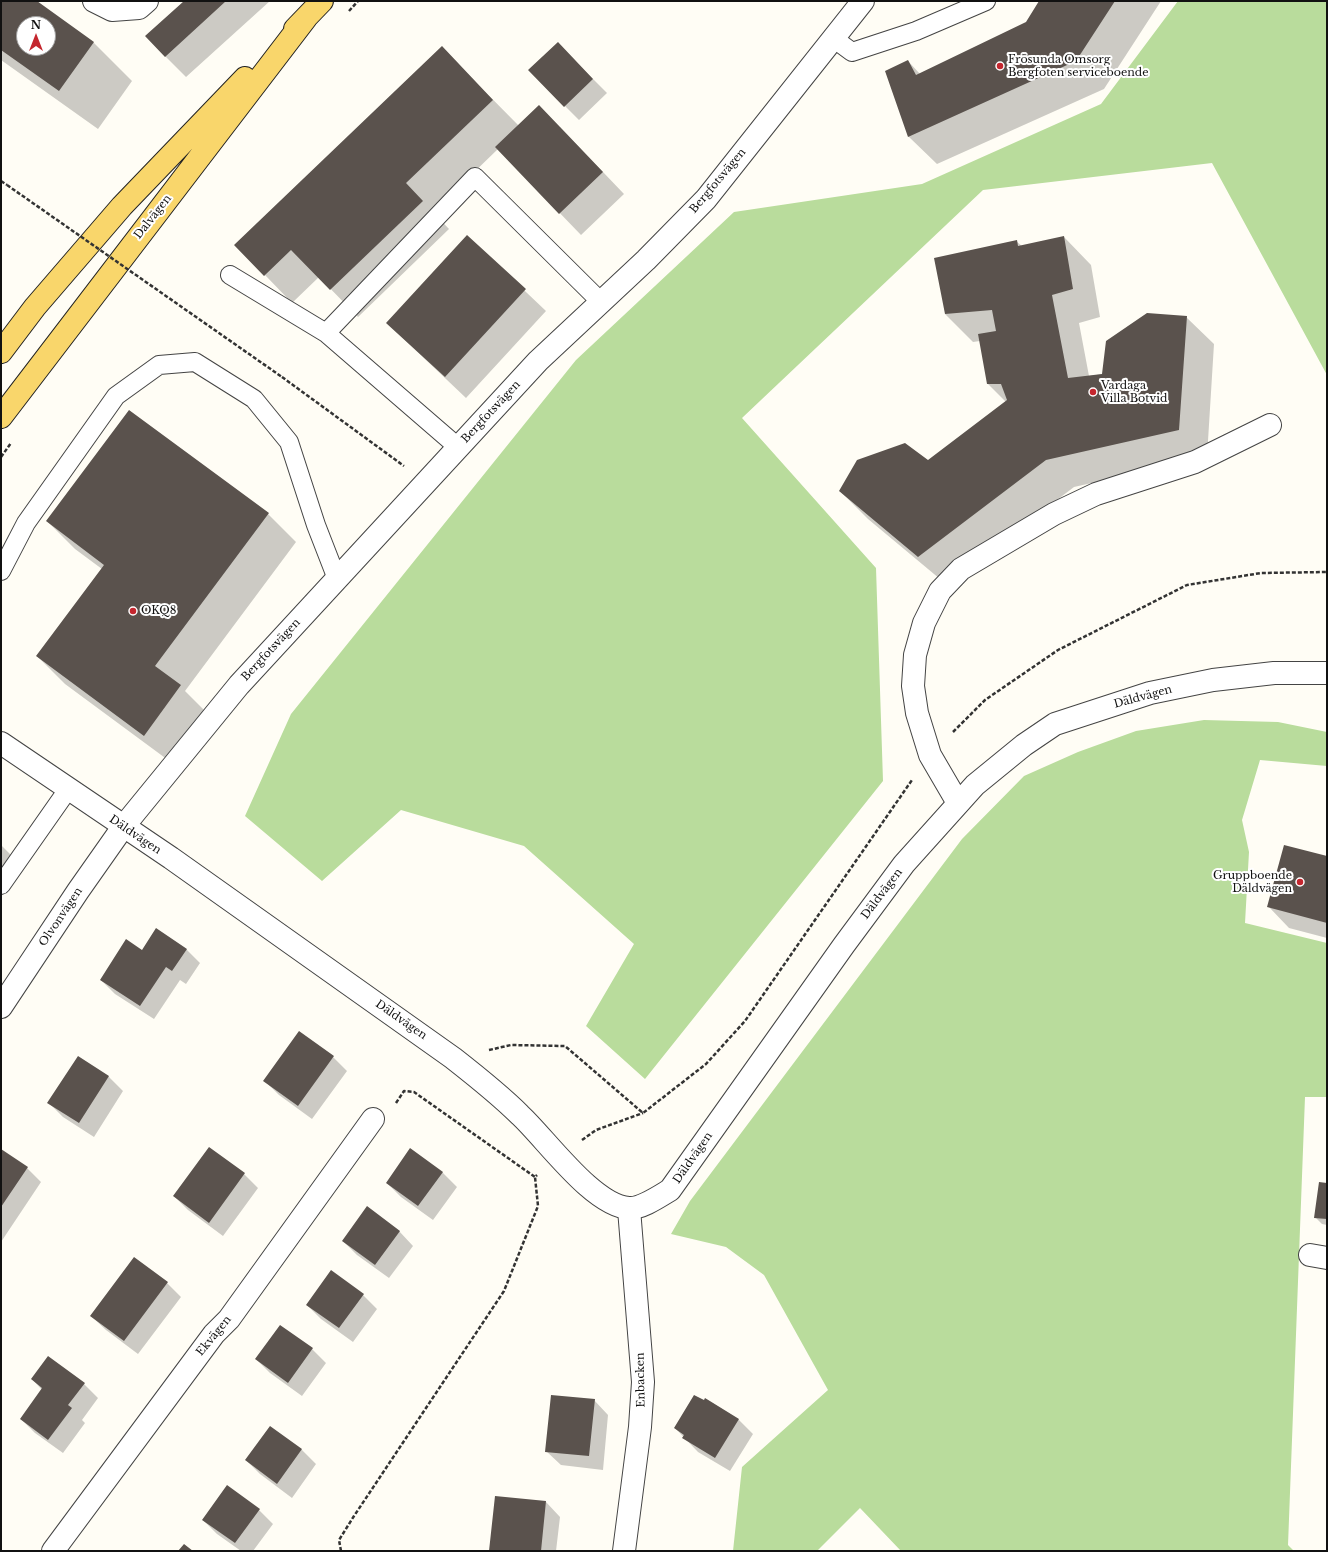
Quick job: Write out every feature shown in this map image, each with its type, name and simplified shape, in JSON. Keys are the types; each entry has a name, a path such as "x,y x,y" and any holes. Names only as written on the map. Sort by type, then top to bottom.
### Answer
{"main road":[{"name":"Dalvägen","path":"1,352 35,308 122,206 239,83 322,1"},
{"name":"Dalvägen","path":"1,417 306,18"}],"street":[{"path":"94,1 112,10 140,8 147,1"},
{"name":"Bergfotsvägen","path":"123,827 239,685 538,361 601,302 706,199 862,1"},
{"path":"958,803 930,754 917,713 913,686 915,655 924,623 940,591 961,569 1054,514 1096,494 1195,462 1270,425"},
{"name":"Däldvägen","path":"1,743 190,872 453,1058 498,1093 530,1124 584,1183 607,1202 629,1209 650,1202 670,1190 895,877 958,803 984,777 1024,745 1055,724 1150,693 1212,680 1274,673 1327,673"},
{"name":"Olvonvägen","path":"1,1007 78,891 123,827"},
{"name":"Ekvägen","path":"53,1551 214,1334 229,1319 373,1119"},
{"name":"Enbacken","path":"624,1551 640,1427 643,1382 629,1209"}],"lane":[{"path":"833,38 852,52 916,31 986,1"},
{"path":"326,333 475,177 601,302"},
{"path":"230,275 326,333 459,448"},
{"path":"1,571 26,523 116,396 159,366 195,362 254,399 289,442 316,525 337,579"},
{"path":"1,885 69,788"}],"path":[{"path":"1,181 282,377 406,468"},
{"path":"535,1177 557,1155 596,1130 643,1113 706,1064 745,1020 930,754 984,700 1058,650 1187,585 1261,574 1327,572"},
{"path":"453,1058 511,1045 565,1046 643,1113"},
{"path":"342,1551 339,1540 350,1522 504,1291 538,1206 535,1177 414,1092 404,1092 386,1117 373,1119"}],"green space":[{"path":"1178,1 1327,1 1327,375 1212,163 983,190 742,418 876,568 883,781 645,1079 586,1026 634,944 524,846 401,810 322,881 245,816 291,714 576,360 734,212 922,184 1101,104"},
{"path":"1204,720 1278,722 1327,732 1327,766 1260,760 1242,820 1249,852 1245,923 1327,943 1327,1097 1305,1097 1288,1545 1294,1551 901,1551 860,1508 817,1551 733,1551 742,1467 828,1390 764,1275 726,1247 671,1234 690,1201 962,839 1024,776 1078,752 1136,731"}],"building":[{"path":"1,1 37,1 94,42 59,91 1,50"},
{"path":"184,1 226,1 165,57 145,36"},
{"name":"Frösunda Omsorg Bergfoten serviceboende","path":"1039,1 1115,1 1076,61 908,137 885,71 908,60 916,75 1026,22"},
{"path":"558,42 593,79 564,107 528,70"},
{"path":"442,46 493,100 406,183 423,201 330,290 291,250 264,276 234,245"},
{"path":"539,105 603,172 559,214 495,147"},
{"path":"467,235 526,289 445,377 386,323"},
{"name":"Vardaga Villa Botvid","path":"1064,236 1073,289 1052,295 1068,378 1102,374 1106,341 1147,313 1187,316 1179,430 1046,460 918,557 839,491 857,460 905,443 928,460 1007,400 1001,384 987,384 978,334 996,331 992,310 945,314 934,258 1017,240 1018,246"},
{"name":"OKQ8","path":"129,410 269,513 155,666 181,685 144,736 36,656 104,565 46,521"},
{"name":"Gruppboende Däldvägen","path":"1284,845 1327,856 1327,923 1267,907"},
{"path":"156,928 187,949 172,971 166,967 140,1006 100,980 126,939 142,950"},
{"path":"299,1031 334,1056 298,1106 263,1081"},
{"path":"78,1056 109,1076 79,1123 47,1103"},
{"path":"209,1147 245,1173 209,1223 173,1196"},
{"path":"410,1148 443,1172 418,1206 386,1183"},
{"path":"1,1149 28,1167 1,1207"},
{"path":"1319,1182 1327,1183 1327,1219 1314,1218"},
{"path":"367,1206 400,1231 375,1265 342,1241"},
{"path":"134,1257 168,1282 124,1341 90,1316"},
{"path":"331,1270 364,1294 339,1328 306,1305"},
{"path":"280,1325 313,1348 288,1383 255,1359"},
{"path":"48,1356 85,1383 68,1405 72,1408 48,1440 20,1419 42,1388 31,1379"},
{"path":"551,1395 595,1399 589,1456 545,1452"},
{"path":"694,1395 704,1400 705,1398 739,1419 715,1458 682,1438 684,1435 674,1428"},
{"path":"270,1426 302,1449 277,1484 245,1460"},
{"path":"227,1485 260,1509 235,1543 202,1520"},
{"path":"495,1496 546,1501 541,1551 489,1551"},
{"path":"184,1544 193,1551 178,1551"}],"place":[{"name":"Frösunda Omsorg Bergfoten serviceboende","path":"1000,66"},
{"name":"Vardaga Villa Botvid","path":"1093,392"},
{"name":"OKQ8","path":"133,611"},
{"name":"Gruppboende Däldvägen","path":"1300,882"}]}
